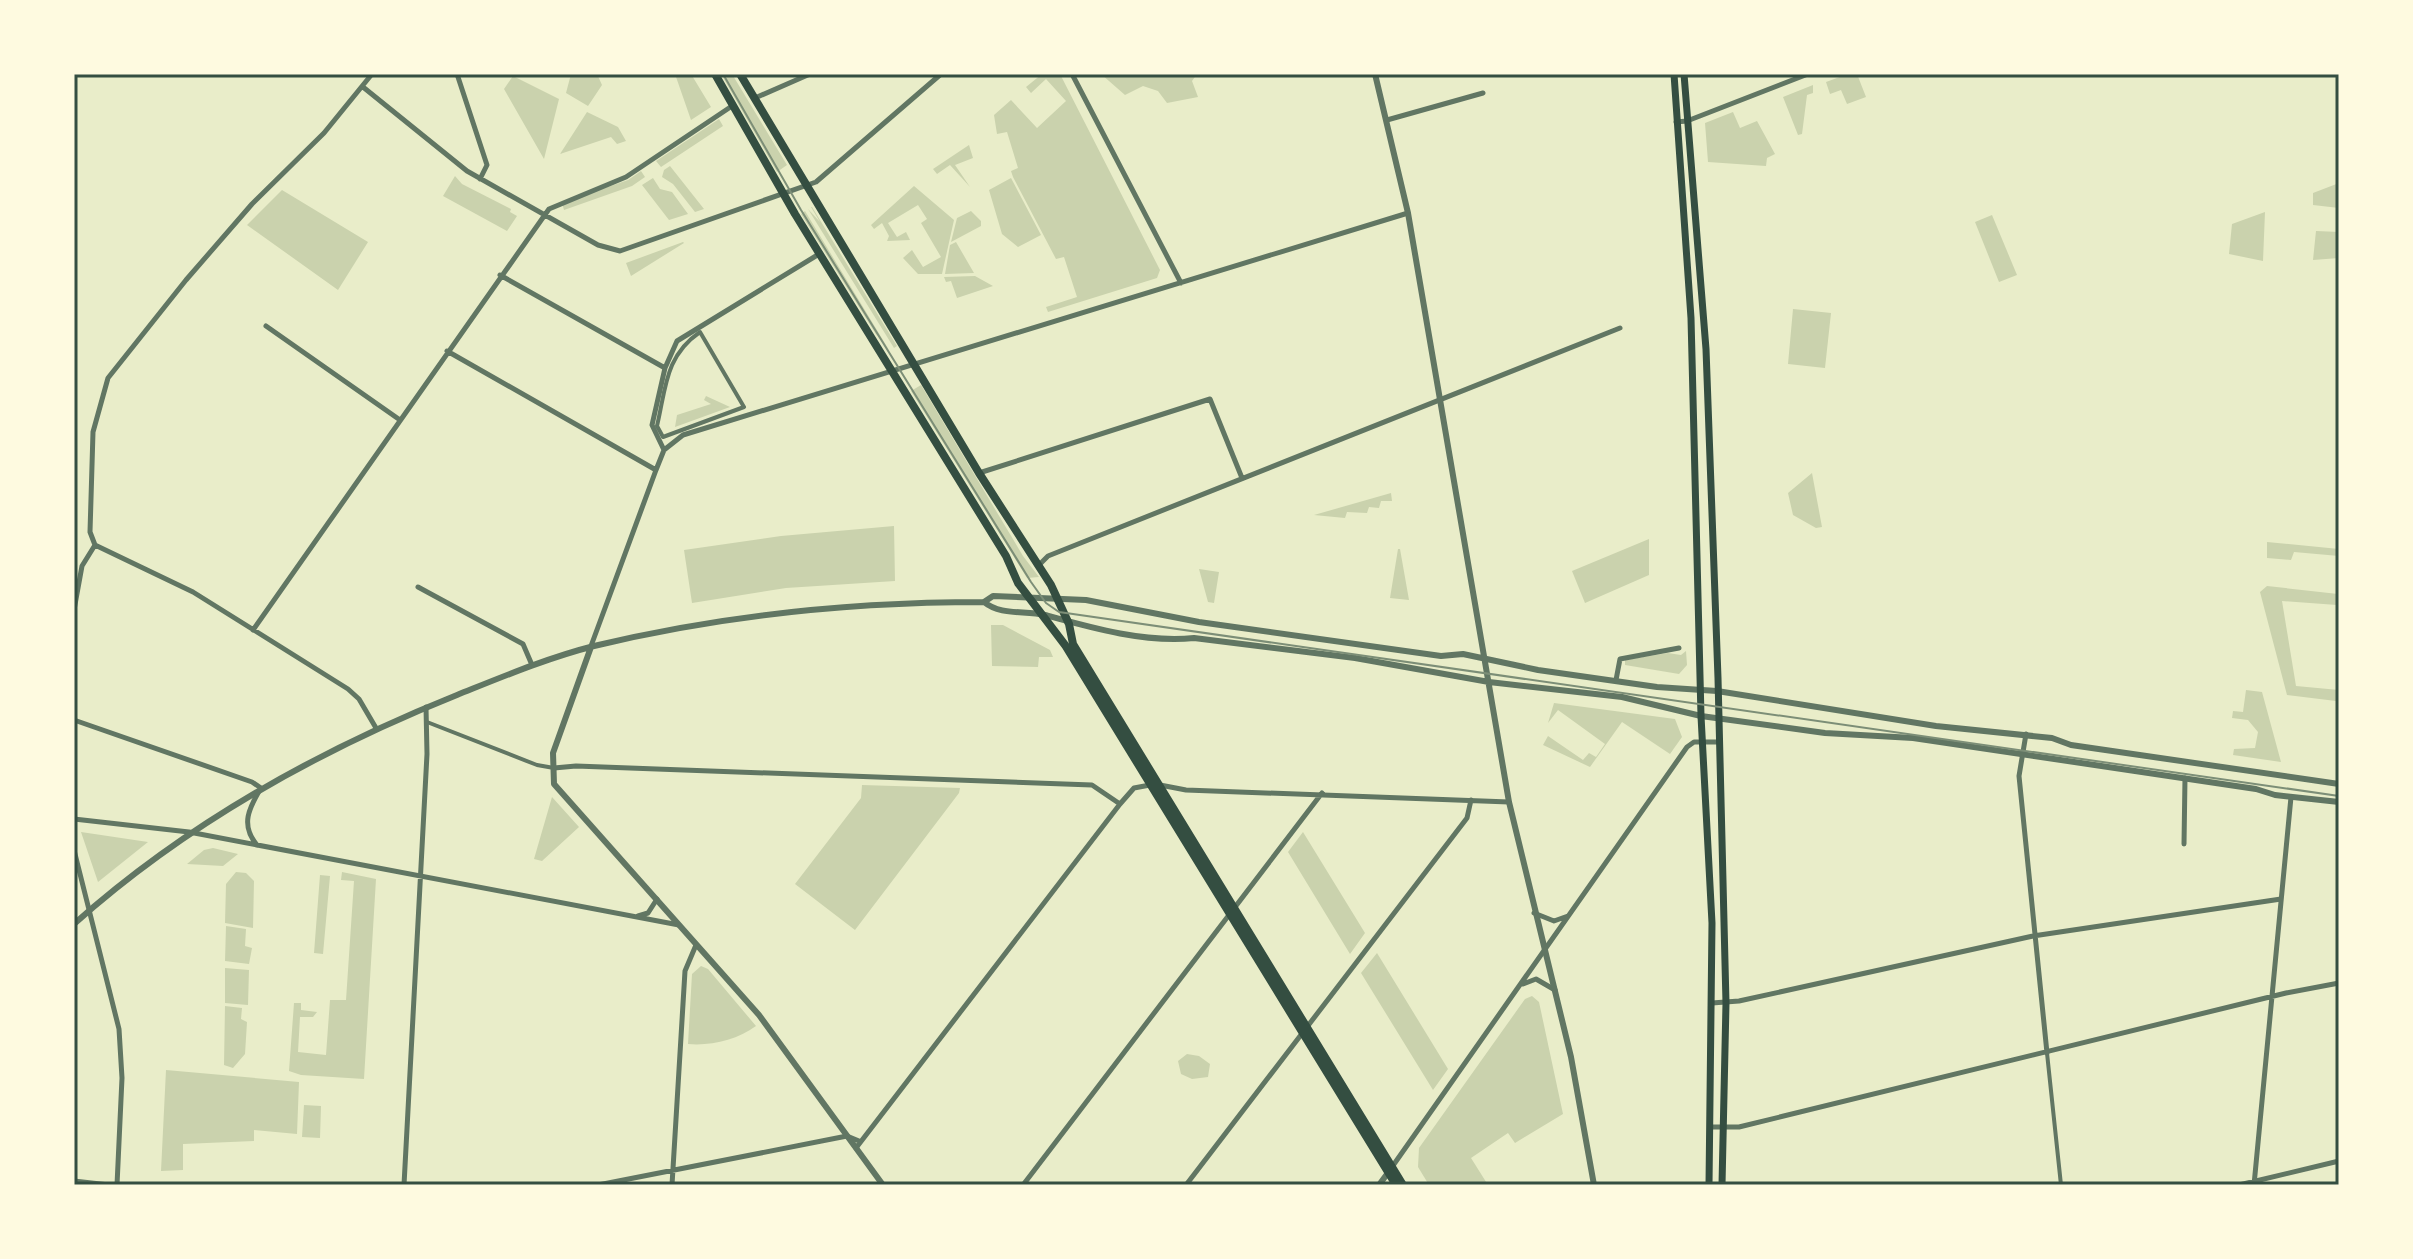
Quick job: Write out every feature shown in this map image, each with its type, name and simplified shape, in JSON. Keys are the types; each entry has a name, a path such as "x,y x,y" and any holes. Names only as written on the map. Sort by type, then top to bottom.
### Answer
{"main road":[{"path":"715,74 783,194 957,474 1029,598 1043,615 1149,785 1232,910"},
{"path":"740,74 979,473 1059,599 1073,644 1390,1170 1396,1185"},
{"path":"1674,74 1691,318 1701,716 1712,923 1709,1185"},
{"path":"1684,74 1706,349 1715,596 1726,1003 1722,1185"},
{"path":"1700,591 1715,596"},
{"path":"1390,1170 1403,1185"}],"street":[{"path":"372,74 324,133 237,221 126,350 108,378 93,432 90,532 95,545 182,587 349,690 359,699 376,728"},
{"path":"457,74 487,165 480,179"},
{"path":"755,98 810,74"},
{"path":"363,87 480,179 598,245 620,251 805,186 830,171 941,74"},
{"path":"1072,74 1181,283"},
{"path":"1375,74 1408,213 1509,802 1571,1057 1594,1185"},
{"path":"1675,122 1687,121 1808,74"},
{"path":"1387,120 1483,93"},
{"path":"253,630 543,215 554,204 626,177 734,105"},
{"path":"883,1185 857,1144 847,1136 759,1015 558,790 553,753 664,450 683,435 1408,213"},
{"path":"664,450 652,425 665,368 673,348 683,336 820,254"},
{"path":"500,275 665,368"},
{"path":"266,326 400,420"},
{"path":"1038,566 1048,556 1620,328"},
{"path":"700,332 744,407 683,426 663,437 657,426 675,353 700,332"},
{"path":"447,351 656,470"},
{"path":"979,473 1210,399 1242,478"},
{"path":"74,610 82,566 95,545"},
{"path":"418,587 523,644 532,665"},
{"path":"984,602 993,596 1059,599 1441,656 1463,654 1484,657 1538,670 1717,691 1936,726 2026,734 2071,745 2339,784"},
{"path":"74,924 189,832 261,788 376,728 426,706 532,665 591,647 731,620 814,609 984,602 1003,611 1043,615 1069,624 1173,640 1194,638 1355,658 1489,682 1622,697 1701,716 1825,733 1913,738 2339,802"},
{"path":"1616,680 1620,659 1679,648"},
{"path":"404,1185 421,876 426,706"},
{"path":"74,720 244,777 261,788"},
{"path":"427,722 537,765 554,768 576,766 1092,785 1120,804"},
{"path":"2026,734 2020,755 2033,936 2061,1185"},
{"path":"1379,1185 1687,747 1694,742 1718,742"},
{"path":"2184,844 2185,778"},
{"path":"857,1144 1134,788 1160,785 1186,790 1509,802"},
{"path":"259,847 249,836 246,817 261,788"},
{"path":"1023,1185 1322,793"},
{"path":"2254,1183 2291,796"},
{"path":"1186,1185 1467,818 1471,800"},
{"path":"74,819 189,832 679,925"},
{"path":"74,850 119,1029 122,1078 117,1185"},
{"path":"637,916 648,913 657,899"},
{"path":"1711,1003 1726,1003 2033,936 2281,899"},
{"path":"1534,913 1545,919 1565,920 1580,903"},
{"path":"672,1185 685,971 696,945"},
{"path":"1519,987 1536,979 1555,990"},
{"path":"1712,1127 1739,1127 2339,983"},
{"path":"598,1185 847,1136"},
{"path":"2239,1185 2339,1161"},
{"path":"74,1181 109,1185"}],"green space":[{"path":"571,74 597,74 602,85 588,106 566,93"},
{"path":"675,74 691,74 711,107 691,120"},
{"path":"721,74 732,74 787,165 777,172"},
{"path":"1042,74 1060,74 1160,270 1157,278 1048,312 1046,307 1077,297 1064,257 1056,259 1013,177 1011,171 1018,168 1007,132 997,134 994,115 1011,100 1037,128 1066,101 1046,79 1031,93 1026,87"},
{"path":"1101,74 1197,74 1192,81 1198,97 1167,103 1158,91 1143,86 1125,95"},
{"path":"1857,74 1866,97 1847,104 1841,90 1830,94 1826,82"},
{"path":"513,76 559,99 544,159 504,89"},
{"path":"1813,85 1813,93 1807,95 1802,134 1798,135 1783,97"},
{"path":"587,112 618,127 626,141 617,144 611,137 560,154"},
{"path":"1733,112 1740,128 1757,121 1775,154 1767,158 1766,166 1708,162 1705,123"},
{"path":"719,119 723,126 661,167 656,161"},
{"path":"969,145 973,158 955,165 970,187 950,165 937,174 933,169"},
{"path":"670,166 704,209 695,212 673,184 662,177 664,170"},
{"path":"641,171 645,177 632,186 564,210 562,203 628,180"},
{"path":"455,176 462,184 511,209 510,212 517,216 507,231 443,196"},
{"path":"653,178 660,189 672,192 688,214 669,220 642,185"},
{"path":"1011,178 1041,235 1018,247 1002,234 989,190"},
{"path":"2339,183 2339,208 2313,205 2313,193"},
{"path":"914,186 954,220 942,274 918,274 903,258 912,250 923,267 941,257 921,223 927,219 918,205 888,223 897,237 906,232 910,240 887,241 889,236 882,223 874,229 871,225"},
{"path":"282,190 368,242 338,290 247,225"},
{"path":"811,207 897,346 894,348 808,209 820,222"},
{"path":"805,211 889,350 876,334 887,352 801,214"},
{"path":"971,211 981,221 981,226 951,242 957,218"},
{"path":"2265,212 2263,261 2229,254 2232,224"},
{"path":"1992,215 2017,275 1999,282 1975,222"},
{"path":"2316,231 2339,232 2339,258 2313,260"},
{"path":"956,242 974,273 945,274 950,245"},
{"path":"684,243 631,276 626,263"},
{"path":"975,276 993,286 957,298 951,281 946,282 944,277"},
{"path":"1793,309 1831,313 1825,368 1788,364"},
{"path":"921,385 1023,556 1039,577 1027,578 911,391"},
{"path":"706,396 730,407 675,427 677,415 711,404 704,400"},
{"path":"1812,473 1822,527 1816,528 1793,515 1788,493"},
{"path":"1391,493 1392,501 1381,501 1379,508 1369,507 1367,513 1347,512 1345,518 1314,515"},
{"path":"894,526 895,581 786,588 692,603 684,550 781,536"},
{"path":"1649,539 1649,575 1585,603 1572,571"},
{"path":"2267,542 2339,549 2339,556 2294,552 2291,560 2267,558"},
{"path":"1400,549 1409,600 1390,598"},
{"path":"1199,569 1219,572 1214,603 1208,602"},
{"path":"2267,586 2338,594 2337,605 2282,601 2296,686 2339,690 2336,701 2287,695 2260,592"},
{"path":"991,625 1003,625 1050,650 1053,657 1039,657 1038,667 992,666"},
{"path":"1686,651 1687,665 1679,674 1625,665 1625,660 1668,653 1681,655"},
{"path":"2246,690 2262,692 2281,762 2233,755 2234,749 2255,748 2258,732 2248,720 2232,718 2233,711 2243,712"},
{"path":"1554,703 1675,719 1682,737 1670,754 1622,722 1590,767 1543,745 1548,736 1583,760 1589,753 1596,757 1605,744 1558,710 1548,723"},
{"path":"862,785 960,788 855,930 795,884 861,798"},
{"path":"552,797 579,827 542,861 534,859"},
{"path":"81,832 148,842 98,882"},
{"path":"1303,832 1365,933 1350,954 1288,852"},
{"path":"213,848 238,854 223,866 187,864 204,850"},
{"path":"236,872 246,873 254,881 253,928 225,923 226,884"},
{"path":"342,872 376,879 364,1079 301,1075 289,1071 294,1003 301,1003 301,1010 317,1012 313,1017 300,1017 298,1052 326,1055 330,1000 346,1000 354,881 341,880"},
{"path":"320,875 330,876 323,954 314,953"},
{"path":"226,926 246,929 245,946 252,948 249,964 225,961"},
{"path":"1377,953 1448,1069 1433,1090 1361,973"},
{"path":"701,966 708,969 756,1026 724,1041 688,1044 692,974"},
{"path":"225,968 249,970 248,1005 225,1003"},
{"path":"1532,996 1539,1002 1563,1114 1515,1143 1508,1133 1471,1158 1488,1185 1429,1185 1418,1167 1419,1148 1525,999"},
{"path":"225,1006 242,1008 241,1019 247,1022 245,1054 233,1068 224,1065"},
{"path":"1187,1054 1199,1056 1210,1064 1208,1077 1192,1079 1181,1074 1178,1061"},
{"path":"166,1070 299,1082 297,1134 254,1130 254,1141 183,1144 183,1170 161,1171"},
{"path":"304,1105 321,1106 320,1138 302,1137"}],"tram line":[{"path":"723,74 801,210 1031,582 1046,603 1059,612 2339,796"}]}
